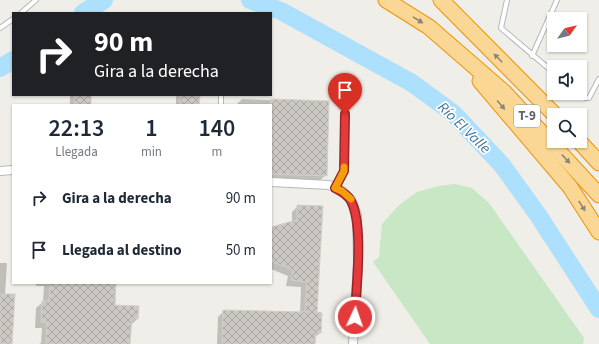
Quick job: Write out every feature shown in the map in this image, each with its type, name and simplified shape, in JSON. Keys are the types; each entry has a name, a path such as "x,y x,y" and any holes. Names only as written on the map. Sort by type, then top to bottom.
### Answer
{"highway":[{"name":"T-9","path":"386,0 429,27 505,93 599,195"},
{"name":"T-9","path":"441,0 549,108"},
{"path":"449,43 570,187 599,232"},
{"path":"585,148 599,163"}],"street":[{"path":"0,171 12,170"},
{"path":"272,182 329,185 342,191 351,200 357,215 358,263 353,344"}],"lane":[{"path":"22,12 36,0"},
{"path":"507,0 501,28 547,68"},
{"path":"532,56 557,0"},
{"path":"0,28 12,20"},
{"path":"587,98 589,98 599,79"},
{"path":"335,188 344,171 345,100"}],"green space":[{"path":"455,184 472,188 489,203 584,338 583,344 430,344 373,262 379,257 382,224 399,205 417,192 438,186"}],"building":[{"path":"75,96 91,96 91,104 74,104"},
{"path":"180,96 200,96 199,104 180,104"},
{"path":"271,99 329,101 327,176 272,174"},
{"path":"297,205 323,206 317,312 322,313 321,333 316,332 315,344 222,344 223,310 305,312 307,282 291,280 293,270 272,261 272,227 297,220"},
{"path":"50,284 116,284 115,305 139,306 138,319 132,318 130,344 46,344 47,322 41,322 42,301 49,301"},
{"path":"0,294 15,294 12,344 0,344"}],"waterway":[{"name":"Río El Valle","path":"85,12 104,0"},
{"name":"Río El Valle","path":"250,0 281,11 412,83 453,113 502,165 538,215 599,309"},
{"name":"Río El Valle","path":"0,68 12,61"}],"slow traffic":[{"path":"344,167 344,171 335,188 342,191 351,199"}],"route":[{"path":"345,114 344,171 335,188 342,191 351,200 357,215 358,263 355,317"}]}
